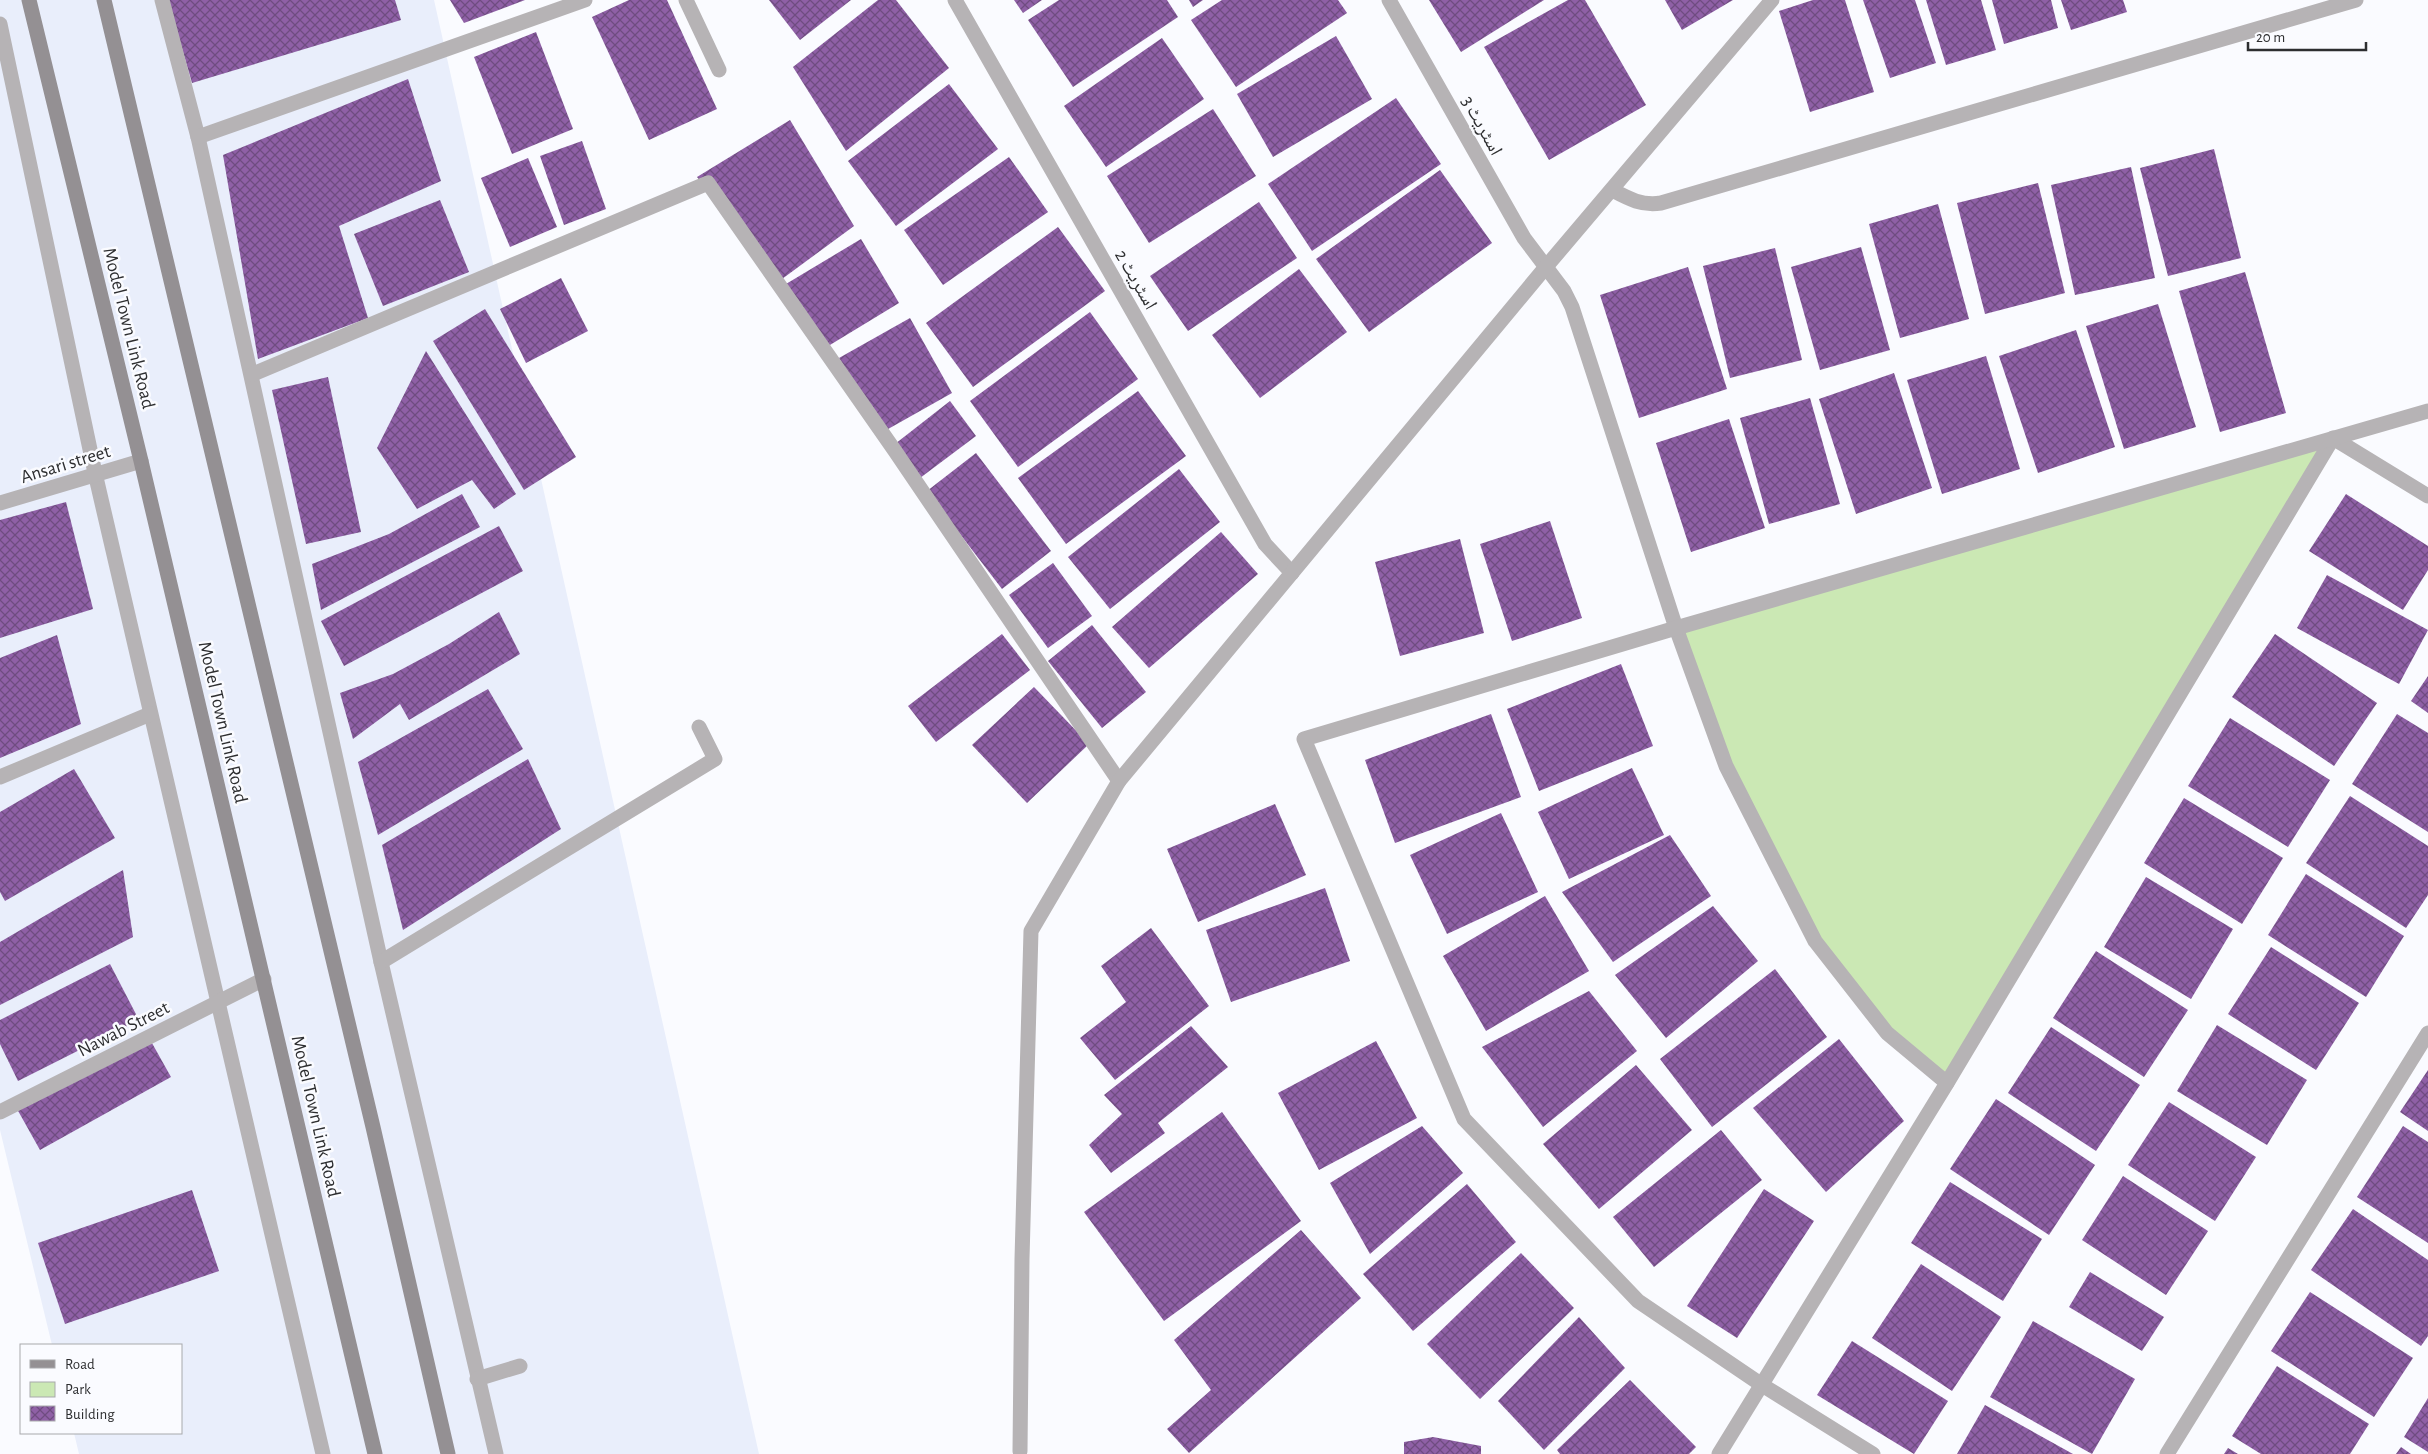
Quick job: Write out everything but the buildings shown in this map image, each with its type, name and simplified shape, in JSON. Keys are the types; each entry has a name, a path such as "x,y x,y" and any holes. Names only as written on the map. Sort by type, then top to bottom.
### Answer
{"main road":[{"name":"Model Town Link Road","path":"29,0 141,461 375,1454"},
{"path":"104,0 370,1117 448,1454"}],"street":[{"path":"162,0 198,137 253,374 381,962 496,1454"},
{"path":"198,137 585,0"},
{"path":"686,0 719,70"},
{"name":"اسٹریٹ 2","path":"955,0 1265,544 1292,572"},
{"name":"اسٹریٹ 3","path":"1389,0 1524,238 1564,291 1572,307 1676,628 1726,766 1815,940 1887,1034 1947,1083"},
{"path":"1017,1453 1031,931 1120,782 1545,268 1772,0"},
{"path":"1612,190 1636,202 1648,205 1661,203 2356,0"},
{"path":"0,24 95,473 323,1454"},
{"path":"253,374 708,183 895,451 1120,782"},
{"path":"1873,1454 1762,1386 1638,1301 1464,1119 1304,739 1676,628 2428,411"},
{"path":"2333,438 2428,496"},
{"path":"1719,1454 1947,1083 2333,438"},
{"name":"Ansari street","path":"0,503 95,473 141,461"},
{"path":"0,777 150,714"},
{"path":"381,962 715,759 698,727"},
{"name":"Nawab Street","path":"0,1112 264,979"},
{"path":"2167,1454 2428,1034"},
{"path":"477,1379 520,1366"}],"shaded area":[{"path":"0,0 434,0 759,1454 79,1454 74,1434 182,1434 182,1344 52,1344 0,1130"}],"green space":[{"path":"2333,438 1947,1083 1887,1033 1815,941 1726,766 1676,628"}]}
